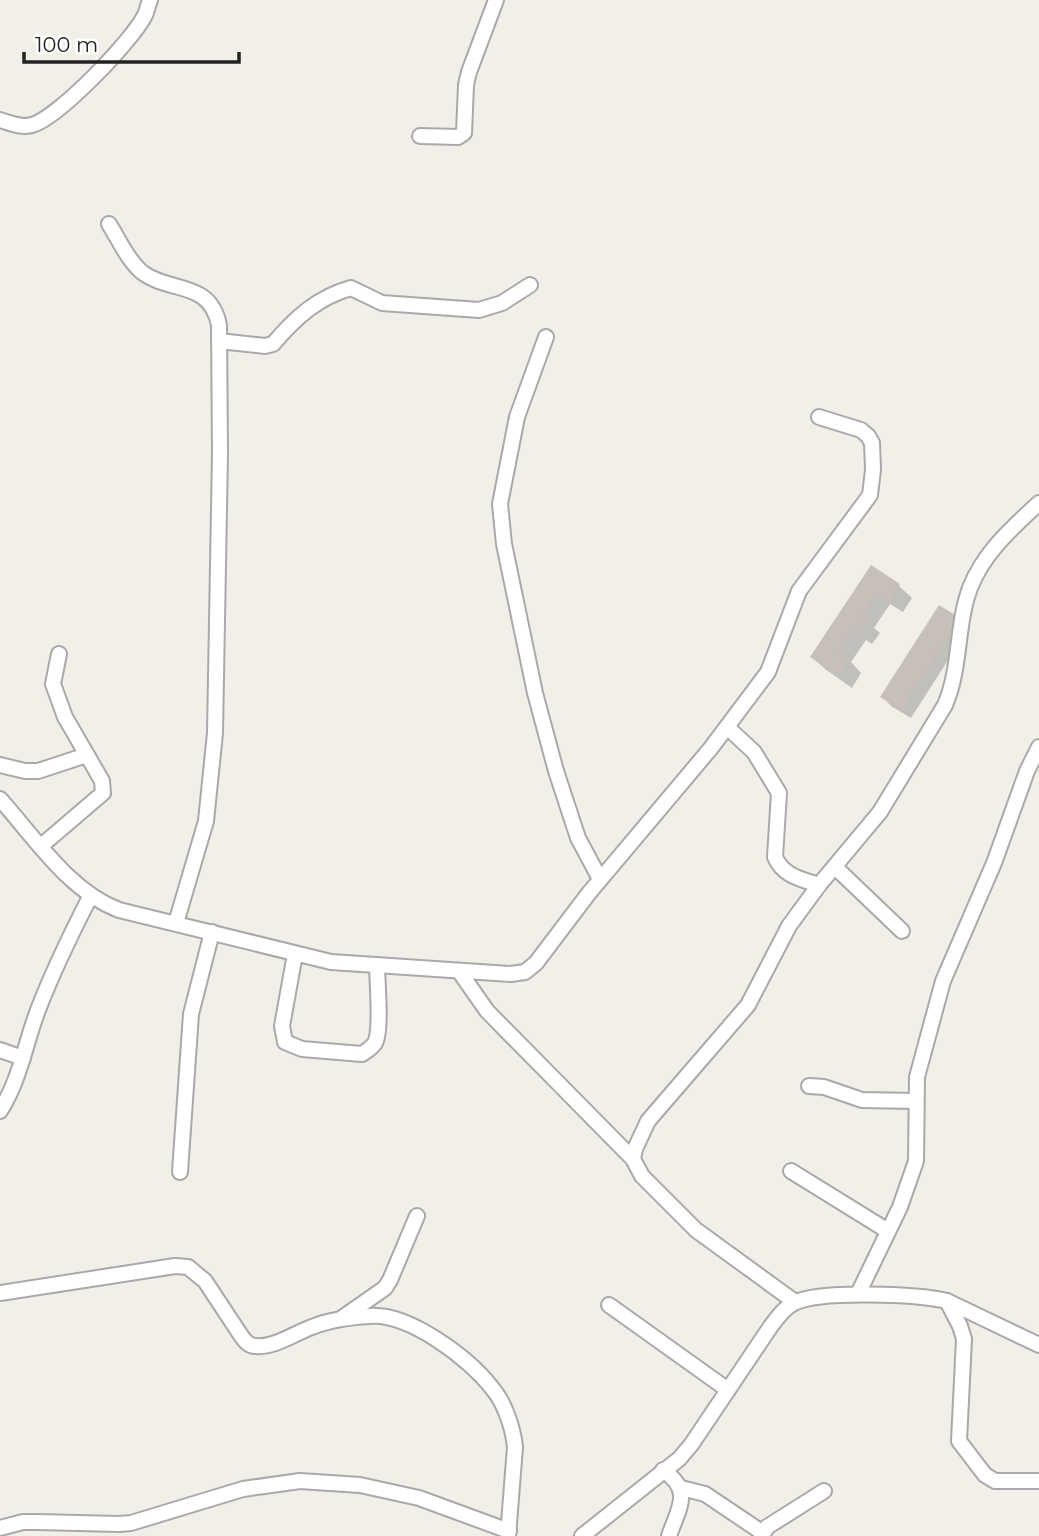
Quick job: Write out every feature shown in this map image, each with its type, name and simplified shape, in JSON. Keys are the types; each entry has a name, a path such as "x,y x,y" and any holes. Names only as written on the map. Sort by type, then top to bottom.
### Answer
{"street":[{"path":"0,120 19,126 31,125 62,107 94,76 134,30 144,17 150,0"},
{"path":"420,136 458,137 464,133 469,72 496,0"},
{"path":"109,225 136,267 146,275 191,290 213,306 219,325 220,454 215,733 206,821 176,923"},
{"path":"219,341 265,346 273,344 303,312 351,288 382,303 479,310 502,303 530,285"},
{"path":"546,337 517,417 500,505 504,544 552,758 578,838 600,879"},
{"path":"0,799 75,884 90,897 119,910 331,962 511,974 525,972 536,963 600,879 727,727 768,672 799,591 870,495 873,470 872,443 868,436 861,430 820,417"},
{"path":"633,1159 648,1121 748,1005 789,926 819,885 880,812 945,705 953,687 971,587 987,556 1039,503"},
{"path":"41,846 103,793 102,781 65,717 53,684 59,654"},
{"path":"727,727 754,751 779,793 775,857 779,865 787,874 819,885"},
{"path":"858,1294 900,1207 916,1161 917,1077 943,981 994,863 1027,771 1039,747"},
{"path":"0,765 38,771 87,755"},
{"path":"835,867 902,931"},
{"path":"0,1111 15,1085 38,1010 66,943 90,897"},
{"path":"180,1172 191,1014 212,932"},
{"path":"295,954 282,1036 285,1042 302,1049 362,1054 370,1049 376,1042 378,1028 377,965"},
{"path":"459,971 487,1011 633,1159 642,1176 696,1230 795,1302"},
{"path":"0,1050 23,1058"},
{"path":"809,1086 824,1087 862,1100 915,1101"},
{"path":"791,1171 888,1231"},
{"path":"337,1322 378,1293 390,1280 417,1216"},
{"path":"0,1293 175,1266 188,1267 205,1280 240,1334 254,1347 266,1345 314,1325 382,1316 445,1344 492,1387 514,1435 515,1447 509,1533 419,1498 360,1485 300,1482 243,1489 119,1524 37,1521 0,1528"},
{"path":"378,1293 382,1316"},
{"path":"582,1536 679,1459 771,1326 782,1312 795,1302 858,1294 931,1297 947,1301 1039,1345"},
{"path":"947,1301 964,1339 959,1441 985,1475 995,1481 1039,1481"},
{"path":"609,1305 728,1390"},
{"path":"663,1470 675,1479 681,1488 682,1499 669,1536"},
{"path":"681,1488 705,1494 762,1534 767,1527 824,1491"}],"building":[{"path":"871,565 900,584 889,601 877,593 862,615 868,619 859,633 852,629 838,651 850,659 838,676 810,657"},
{"path":"939,605 960,618 901,710 880,697"}]}
